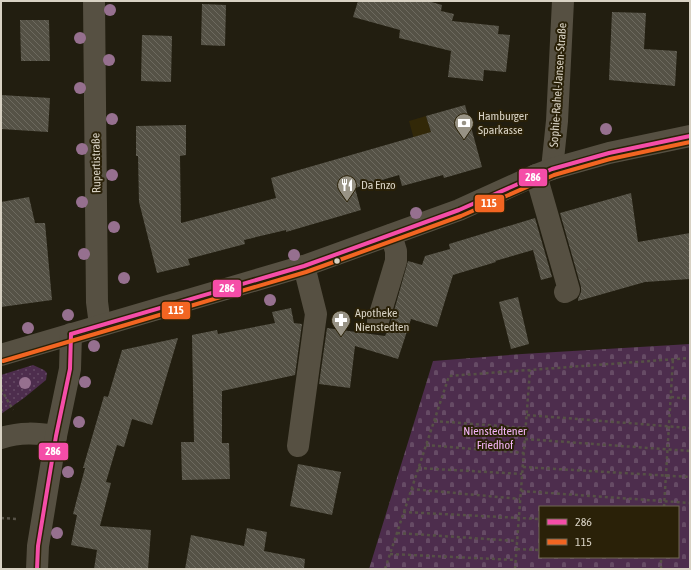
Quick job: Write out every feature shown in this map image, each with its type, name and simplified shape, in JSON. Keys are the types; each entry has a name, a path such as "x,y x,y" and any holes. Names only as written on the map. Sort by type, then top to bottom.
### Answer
{"street":[{"name":"Rupertistraße","path":"94,1 97,302 100,325"},
{"name":"Sophie-Rahel-Jansen-Straße","path":"544,172 557,121 563,1"},
{"path":"1,355 304,266 460,210 544,172 623,150 690,136"},
{"path":"544,172 569,290 565,292"},
{"path":"378,321 396,261 396,251 391,235"},
{"path":"298,446 316,314 304,266"},
{"path":"37,569 38,546 56,436 70,369 71,334"},
{"path":"1,438 18,434 37,433 56,436"}],"path":[{"path":"385,569 449,376 690,358"},
{"path":"664,506 673,359"},
{"path":"515,569 530,370"},
{"path":"1,389 13,410"},
{"path":"671,397 690,398"},
{"path":"527,415 690,428"},
{"path":"434,421 526,428"},
{"path":"525,439 690,451"},
{"path":"426,445 524,453"},
{"path":"523,467 690,477"},
{"path":"418,468 522,474"},
{"path":"411,489 520,499"},
{"path":"521,491 690,503"},
{"path":"403,512 539,519"},
{"path":"1,518 23,520"},
{"path":"397,533 517,541"},
{"path":"516,549 539,550"},
{"path":"390,554 516,560"},
{"path":"661,569 662,558"}],"shaded area":[{"path":"426,116 438,156 420,161 409,121"}],"green space":[{"name":"Nienstedtener Friedhof","path":"690,344 690,569 369,569 433,361"},
{"path":"33,365 47,373 46,380 1,414 1,375"}],"building":[{"path":"358,1 428,1 442,5 441,11 454,14 452,21 499,26 498,34 510,35 506,72 484,70 483,81 448,77 451,51 399,38 400,30 353,17"},
{"path":"202,4 226,5 225,46 201,45"},
{"path":"612,12 646,13 644,49 677,51 675,86 609,80"},
{"path":"20,20 49,20 50,61 21,61"},
{"path":"142,35 172,36 171,82 141,81"},
{"path":"1,95 50,98 48,132 1,129"},
{"path":"465,105 482,167 444,178 443,175 402,186 399,175 355,188 361,210 286,232 286,230 244,240 245,244 188,259 190,265 157,273 139,202 136,126 186,125 186,155 180,156 181,223 276,198 271,178 431,132 426,116"},
{"path":"631,193 638,242 690,233 690,279 645,282 578,301 581,287 560,213"},
{"path":"29,197 35,223 45,223 52,300 1,307 1,202"},
{"path":"535,218 552,277 541,280 533,250 453,275 437,327 411,319 398,359 355,346 350,388 319,384 327,328 385,336 390,325 408,261 422,265 425,256 450,249 449,244"},
{"path":"518,297 529,344 511,349 499,302"},
{"path":"291,308 294,323 302,324 295,375 222,391 222,443 229,443 230,479 182,480 181,442 194,442 192,335 217,330 218,334 275,323 272,312"},
{"path":"178,338 152,425 132,419 124,447 117,445 106,482 111,483 100,526 151,530 148,569 94,569 97,550 71,545 77,515 73,514 85,468 83,468 104,396 108,397 122,350"},
{"path":"298,464 341,472 332,515 290,506"},
{"path":"247,528 267,532 264,551 305,559 304,569 185,569 191,535 244,546"}],"transit line":[{"name":"286","path":"71,334 304,266 459,210 552,169 609,153 690,136"},
{"name":"115","path":"3,361 306,272 461,216 554,175 610,159 690,142"},
{"name":"286","path":"37,569 38,546 56,436 70,369 71,334"}],"place":[{"name":"Hamburger Sparkasse","path":"464,140"},
{"name":"Da Enzo","path":"347,202"},
{"name":"Apotheke Nienstedten","path":"341,337"}]}
